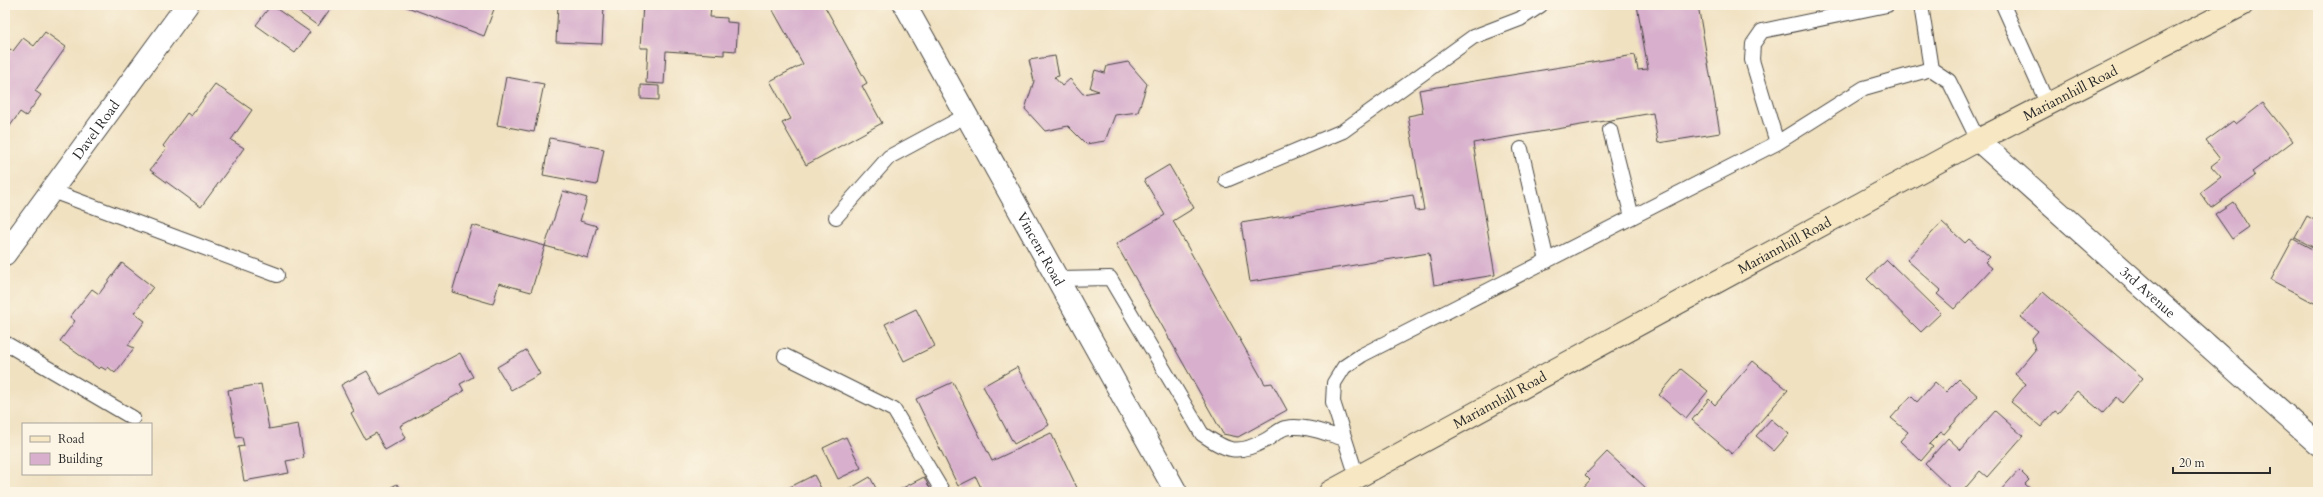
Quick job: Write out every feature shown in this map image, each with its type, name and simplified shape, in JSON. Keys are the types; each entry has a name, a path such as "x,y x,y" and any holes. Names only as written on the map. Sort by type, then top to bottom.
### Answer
{"street":[{"name":"Davel Road","path":"5,254 187,5"},
{"name":"Vincent Road","path":"905,5 1176,492"},
{"name":"Mariannhill Road","path":"1330,492 1978,140 2048,105 2216,11 2242,5"},
{"name":"3rd Avenue","path":"1978,140 2318,444"}],"lane":[{"path":"1226,180 1343,131 1473,37 1520,19 1541,5"},
{"path":"1777,143 1752,60 1753,44 1762,31 1887,5"},
{"path":"1921,5 1931,69 1949,81 1978,140"},
{"path":"2003,5 2048,105"},
{"path":"1358,477 1333,402 1334,383 1344,367 1362,355 1777,143 1864,88 1931,69"},
{"path":"836,217 889,157 967,115"},
{"path":"1610,130 1632,216"},
{"path":"1521,149 1547,261"},
{"path":"52,191 277,275"},
{"path":"1058,279 1110,278 1202,434 1224,448 1241,450 1264,441 1284,428 1304,427 1345,439"},
{"path":"5,343 133,418"},
{"path":"786,356 894,410 943,492"}],"building":[{"path":"271,5 310,32 295,53 256,25"},
{"path":"289,5 333,5 318,26"},
{"path":"402,5 485,5 494,9 484,36"},
{"path":"558,5 604,5 602,44 556,42"},
{"path":"643,5 711,6 710,17 727,18 727,22 738,23 736,51 724,50 724,55 666,51 664,84 646,83 648,48 640,48"},
{"path":"770,5 824,5 867,83 862,86 882,123 806,165 782,123 791,119 770,81 803,64"},
{"path":"1637,5 1698,5 1720,133 1658,143 1653,113 1473,143 1495,275 1434,285 1429,253 1250,282 1241,223 1413,195 1416,211 1424,210 1408,116 1423,113 1419,90 1635,55 1638,70 1648,69"},
{"path":"45,32 66,47 35,91 41,95 26,116 20,112 5,133 5,46 13,51 23,38 34,46"},
{"path":"1055,56 1059,76 1054,77 1062,86 1070,79 1083,94 1099,91 1090,88 1095,70 1105,73 1107,66 1128,62 1147,84 1138,112 1115,115 1105,141 1086,144 1068,126 1045,131 1025,109 1034,81 1029,60"},
{"path":"506,77 544,84 534,132 497,125"},
{"path":"215,84 252,110 231,140 244,148 201,207 150,170 166,149 163,146 187,113 191,116"},
{"path":"641,85 659,86 659,100 641,99"},
{"path":"2263,103 2293,141 2252,172 2255,176 2211,208 2200,193 2221,177 2211,166 2220,159 2206,141 2233,121 2236,124"},
{"path":"550,138 604,149 597,185 543,175"},
{"path":"1169,165 1194,208 1173,221 1265,384 1272,383 1287,410 1238,437 1223,434 1116,244 1165,215 1144,180"},
{"path":"563,191 587,198 580,221 597,226 588,258 545,246"},
{"path":"2233,202 2249,227 2232,239 2215,214"},
{"path":"2307,216 2318,222 2318,243 2315,248 2295,238"},
{"path":"1942,222 1965,243 1969,239 1990,257 1985,262 1992,268 1954,309 1937,294 1941,290 1907,260"},
{"path":"472,225 545,246 531,292 499,283 493,304 452,292"},
{"path":"2293,239 2318,252 2318,305 2271,280"},
{"path":"1887,260 1941,313 1921,332 1867,279"},
{"path":"122,263 153,287 134,313 145,321 128,345 134,348 115,373 108,367 106,370 101,367 99,369 60,341 75,321 70,317 92,289 99,294"},
{"path":"2043,292 2143,378 2122,403 2117,397 2103,413 2077,391 2058,413 2055,411 2041,427 2011,402 2026,384 2015,374 2035,350 2032,338 2038,331 2021,317"},
{"path":"916,309 935,346 904,361 885,324"},
{"path":"526,350 540,374 511,390 497,367"},
{"path":"460,353 473,377 460,384 464,391 400,426 406,438 385,450 376,433 365,439 351,413 354,411 341,385 367,371 380,395"},
{"path":"1753,361 1788,390 1732,454 1692,420 1709,399 1715,405"},
{"path":"1017,367 1049,425 1014,444 983,386"},
{"path":"1681,369 1708,391 1686,418 1659,395"},
{"path":"1959,379 1978,396 1944,434 1941,432 1929,444 1933,447 1921,461 1900,441 1908,432 1891,418 1911,396 1917,402 1935,382 1946,392"},
{"path":"953,382 992,461 1051,433 1079,492 983,492 976,477 958,486 916,399"},
{"path":"261,384 269,429 298,424 304,458 286,461 289,473 244,481 238,447 244,446 242,437 236,438 228,390"},
{"path":"1995,411 2023,436 1987,477 1980,471 1962,492 1954,492 1925,464 1948,438 1961,450"},
{"path":"1771,419 1789,434 1774,451 1756,436"},
{"path":"846,437 861,468 838,479 823,448"},
{"path":"1607,452 1646,488 1641,492 1579,492 1590,480 1585,475"},
{"path":"2019,470 2029,480 2025,484 2034,492 1999,492"},
{"path":"814,475 823,492 784,492 784,490"},
{"path":"870,477 878,492 844,492"},
{"path":"924,477 932,492 895,492"},
{"path":"397,484 402,492 382,492"}]}
